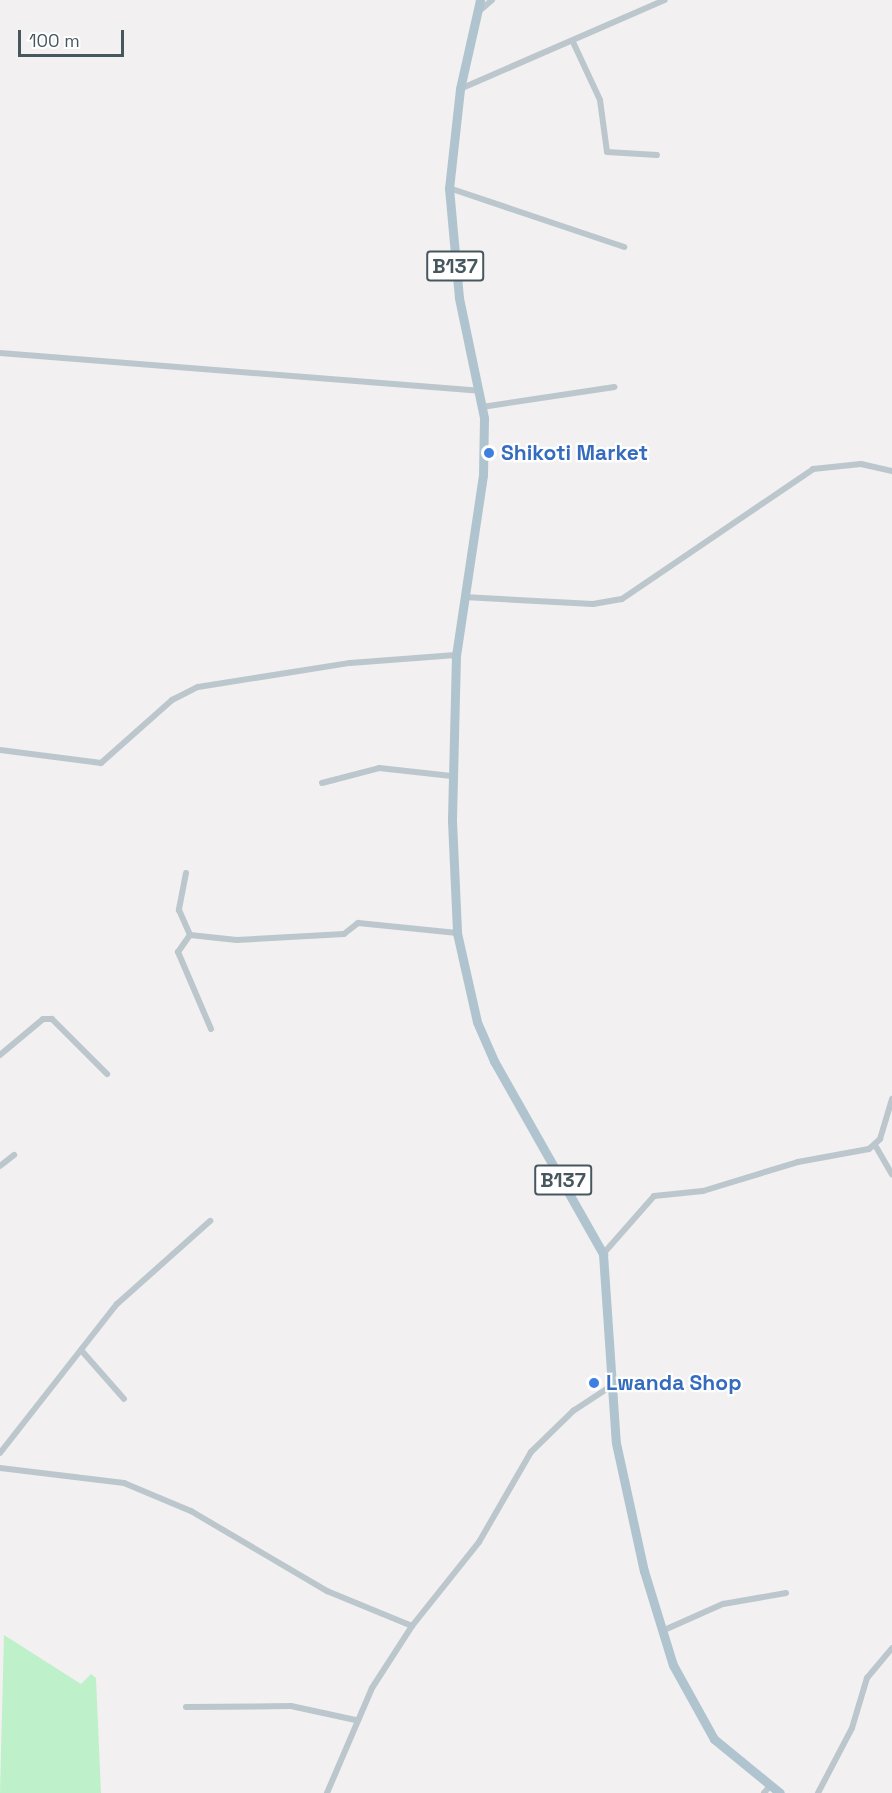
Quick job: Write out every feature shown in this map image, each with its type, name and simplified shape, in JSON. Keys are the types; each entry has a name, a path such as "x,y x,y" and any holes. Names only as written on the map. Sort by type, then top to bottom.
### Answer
{"main road":[{"name":"B137","path":"480,0 460,89 449,188 459,298 482,407 483,476 456,655 452,776 458,933 477,1022 494,1061 603,1254 608,1388 626,1491 662,1631 701,1721 766,1790 780,1793"}],"street":[{"path":"476,13 492,0"},
{"path":"460,89 573,42 665,0"},
{"path":"573,42 600,100 607,152 657,155"},
{"path":"449,188 624,247"},
{"path":"0,353 478,391"},
{"path":"482,407 615,387"},
{"path":"464,597 582,604 622,599 813,469 852,464 892,471"},
{"path":"0,750 101,763 172,700 198,687 350,663 456,655"},
{"path":"322,783 379,768 452,776"},
{"path":"186,873 180,910 190,935"},
{"path":"190,935 237,939 344,934 358,923 458,933"},
{"path":"190,935 178,952 211,1029"},
{"path":"0,1055 43,1019 52,1019 107,1074"},
{"path":"875,1145 892,1099"},
{"path":"603,1254 654,1196 704,1191 875,1145"},
{"path":"875,1145 892,1174"},
{"path":"0,1166 14,1155"},
{"path":"0,1453 117,1304 210,1221"},
{"path":"81,1350 124,1399"},
{"path":"327,1793 356,1720 412,1626 479,1542 537,1444 608,1388"},
{"path":"0,1468 124,1483 191,1511 327,1591 412,1626"},
{"path":"662,1631 723,1604 786,1593"},
{"path":"818,1793 852,1728 867,1678 892,1648"},
{"path":"186,1707 291,1706 356,1720"}],"green space":[{"path":"4,1635 81,1684 91,1674 96,1678 101,1793 0,1793"}],"place":[{"name":"Shikoti Market","path":"489,453"},
{"name":"Lwanda Shop","path":"594,1383"}]}
